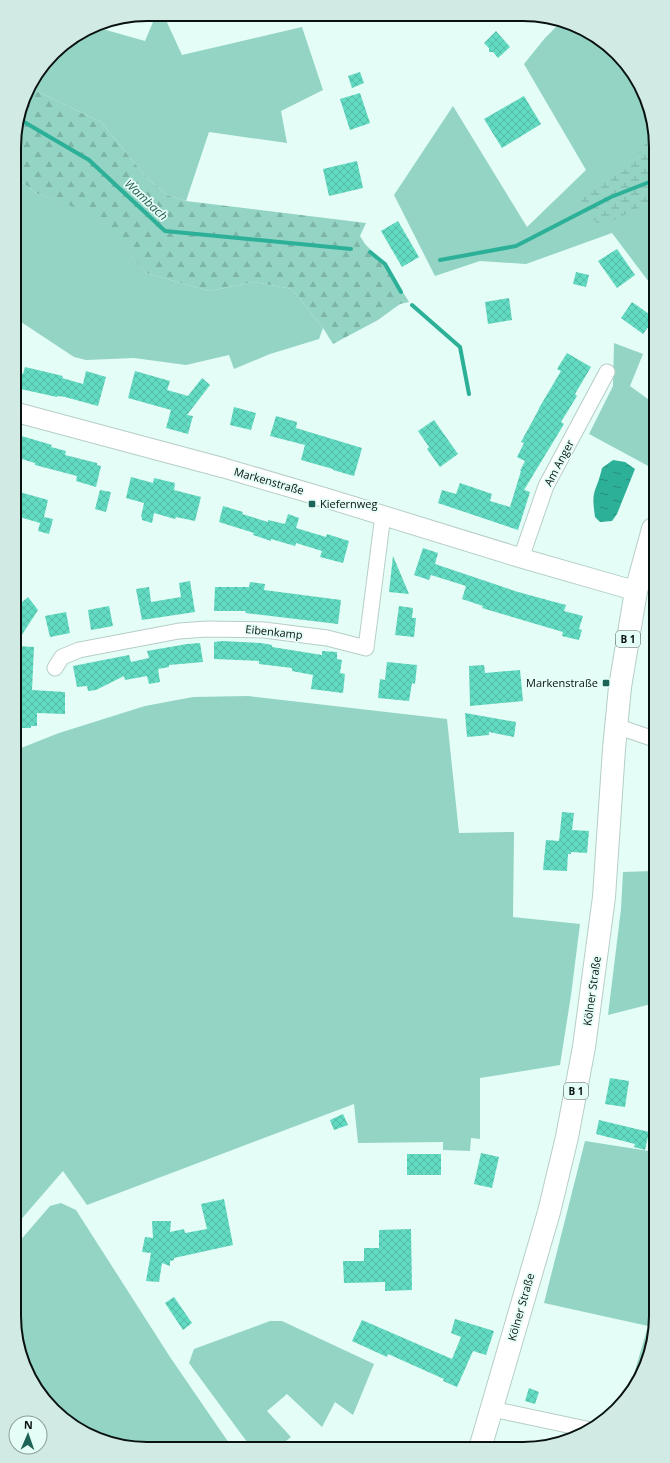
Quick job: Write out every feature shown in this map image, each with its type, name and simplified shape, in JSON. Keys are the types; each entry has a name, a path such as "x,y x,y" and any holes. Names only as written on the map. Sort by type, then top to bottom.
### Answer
{"main road":[{"name":"Kölner Straße","path":"482,1442 549,1212 569,1130 584,1047 604,897 620,687 636,591 649,544"}],"street":[{"name":"Am Anger","path":"521,558 546,486 607,372"},
{"name":"Markenstraße","path":"21,414 224,468 521,558 636,591"},
{"name":"Eibenkamp","path":"55,668 62,657 79,650 179,631 207,629 272,631 327,638 366,648 383,515"},
{"path":"616,726 649,736"},
{"path":"492,1409 581,1428"}],"green space":[{"path":"166,21 182,55 302,27 323,90 281,111 287,143 209,132 186,201 167,195 146,177 101,122 35,90 52,64 70,47 84,38 103,29 145,41 153,22"},
{"path":"557,26 579,34 593,42 618,64 636,91 645,114 648,130 649,282 612,233 526,264 480,261 435,276 394,195 453,106 527,227 586,170 524,64 545,38"},
{"path":"35,90 101,122 146,177 167,195 186,201 366,223 360,236 365,244 387,266 409,302 400,304 378,320 333,344 323,328 292,289 254,282 209,291 146,273 95,215 36,193 21,181 22,130 25,114"},
{"path":"649,143 649,202 600,227 577,199 628,168 641,147"},
{"path":"21,181 36,193 95,214 146,273 209,291 254,282 292,289 323,328 319,339 270,354 234,369 229,355 186,365 134,358 86,360 74,357 21,322"},
{"path":"614,343 643,354 630,386 649,400 649,466 589,434 613,386"},
{"path":"248,696 447,719 459,833 514,832 513,917 580,924 560,1065 480,1078 480,1139 471,1138 470,1151 443,1150 443,1142 358,1143 354,1104 87,1205 63,1171 21,1220 21,748 59,733 145,706 193,697"},
{"path":"649,871 649,1005 608,1015 621,909 623,872"},
{"path":"585,1141 649,1151 649,1325 647,1341 633,1376 648,1326 544,1303"},
{"path":"61,1203 76,1210 170,1357 228,1442 147,1442 122,1440 91,1429 77,1421 64,1411 47,1393 31,1364 25,1349 22,1333 21,1240 50,1206"},
{"path":"270,1321 282,1321 374,1364 353,1415 335,1402 322,1427 287,1394 267,1411 291,1437 285,1442 247,1442 189,1363 194,1349"}],"water":[{"path":"613,460 625,462 635,469 617,514 612,521 600,522 595,517 594,493 602,468"}],"building":[{"path":"496,31 510,47 498,58 493,52 489,52 489,48 484,43"},
{"path":"360,72 364,83 352,88 348,76"},
{"path":"360,93 370,123 350,130 340,99"},
{"path":"524,96 541,124 502,148 484,119"},
{"path":"357,161 363,188 329,196 323,169"},
{"path":"398,221 419,257 402,267 381,231"},
{"path":"617,249 635,275 617,288 598,261"},
{"path":"576,272 589,275 586,287 573,284"},
{"path":"509,298 512,320 488,324 485,302"},
{"path":"632,302 649,314 649,326 643,334 621,318"},
{"path":"567,353 591,367 575,394 577,396 561,422 564,424 524,490 530,492 518,530 438,503 442,490 456,494 460,483 492,494 490,501 510,507 520,471 525,461 517,457 524,443 521,442 561,371 557,369"},
{"path":"25,367 63,376 62,378 83,384 86,371 106,377 98,406 65,397 57,397 21,389 21,373 23,374"},
{"path":"135,371 170,381 167,390 188,396 202,378 210,385 187,415 193,416 188,434 166,428 171,410 128,398"},
{"path":"234,407 256,413 251,430 230,425"},
{"path":"276,416 297,422 296,428 362,448 354,476 301,460 305,445 270,436"},
{"path":"434,420 458,454 440,467 427,449 429,447 418,431"},
{"path":"21,436 66,451 65,455 97,463 97,465 101,466 96,487 76,481 77,476 35,465 35,463 21,459"},
{"path":"131,477 153,483 154,478 175,483 174,490 201,497 195,521 176,517 175,519 154,513 152,523 142,520 141,517 144,503 126,498"},
{"path":"100,490 111,492 106,512 95,509"},
{"path":"21,492 48,500 44,517 53,519 49,534 38,531 40,523 21,517"},
{"path":"223,506 268,522 268,520 285,524 288,514 299,518 296,528 326,537 327,534 349,541 343,563 320,557 322,551 296,543 295,546 271,539 271,541 253,535 254,533 219,522"},
{"path":"423,548 438,553 435,564 518,592 566,605 564,611 583,616 579,629 582,630 579,640 562,636 563,632 482,608 483,606 462,599 466,586 431,575 429,580 414,575"},
{"path":"393,556 409,594 389,592"},
{"path":"190,581 195,612 142,620 136,589 149,587 151,602 181,597 179,583"},
{"path":"250,582 265,584 264,590 341,600 338,624 245,613 246,611 214,611 215,587 249,587"},
{"path":"28,597 38,610 21,636 21,601 22,602"},
{"path":"109,606 113,626 91,630 88,610"},
{"path":"399,606 413,608 412,618 416,618 414,637 395,635"},
{"path":"66,612 70,633 50,637 45,616"},
{"path":"214,642 261,643 272,645 272,647 322,655 322,651 337,652 337,659 342,660 340,673 345,674 343,693 311,689 313,675 292,671 292,668 259,664 259,661 214,659"},
{"path":"200,643 203,662 169,665 169,667 158,669 160,682 149,684 147,676 125,680 124,676 96,690 88,691 87,686 77,687 73,666 129,655 131,662 149,658 147,651"},
{"path":"21,646 34,647 32,690 65,692 65,714 37,713 37,726 31,726 31,728 21,728"},
{"path":"387,662 417,665 415,684 412,683 409,701 378,698 380,679 385,680"},
{"path":"484,665 485,673 520,670 523,701 470,706 469,666"},
{"path":"465,713 516,722 514,737 489,732 489,735 467,737"},
{"path":"562,812 574,813 572,830 589,831 587,853 571,852 571,854 568,854 567,871 543,870 546,840 559,841"},
{"path":"610,1078 629,1081 625,1107 605,1104"},
{"path":"343,1114 348,1125 334,1130 330,1120"},
{"path":"599,1120 649,1132 645,1150 634,1147 635,1144 596,1134"},
{"path":"481,1153 499,1157 492,1188 474,1184"},
{"path":"407,1154 441,1154 441,1175 407,1175"},
{"path":"224,1199 233,1245 174,1258 174,1260 170,1261 170,1266 162,1263 159,1282 146,1281 151,1253 142,1252 145,1237 153,1238 152,1221 171,1221 170,1232 184,1229 185,1233 207,1229 201,1204"},
{"path":"411,1229 412,1290 385,1291 385,1282 344,1283 343,1261 364,1261 364,1248 379,1248 379,1230"},
{"path":"174,1297 192,1323 183,1330 165,1303"},
{"path":"455,1319 494,1331 486,1355 473,1351 457,1387 443,1381 444,1379 388,1354 387,1357 352,1341 362,1320 452,1359 461,1337 451,1333"},
{"path":"529,1388 539,1392 535,1404 525,1401"}],"waterway":[{"name":"Wambach","path":"24,122 89,160 165,231 351,249"},
{"path":"440,260 516,246 611,197 649,182"},
{"name":"Wambach","path":"370,252 385,264 401,292"},
{"name":"Wambach","path":"412,305 460,347 469,394"}],"place":[{"name":"Kiefernweg","path":"312,504"},
{"name":"Markenstraße","path":"606,683"}]}
